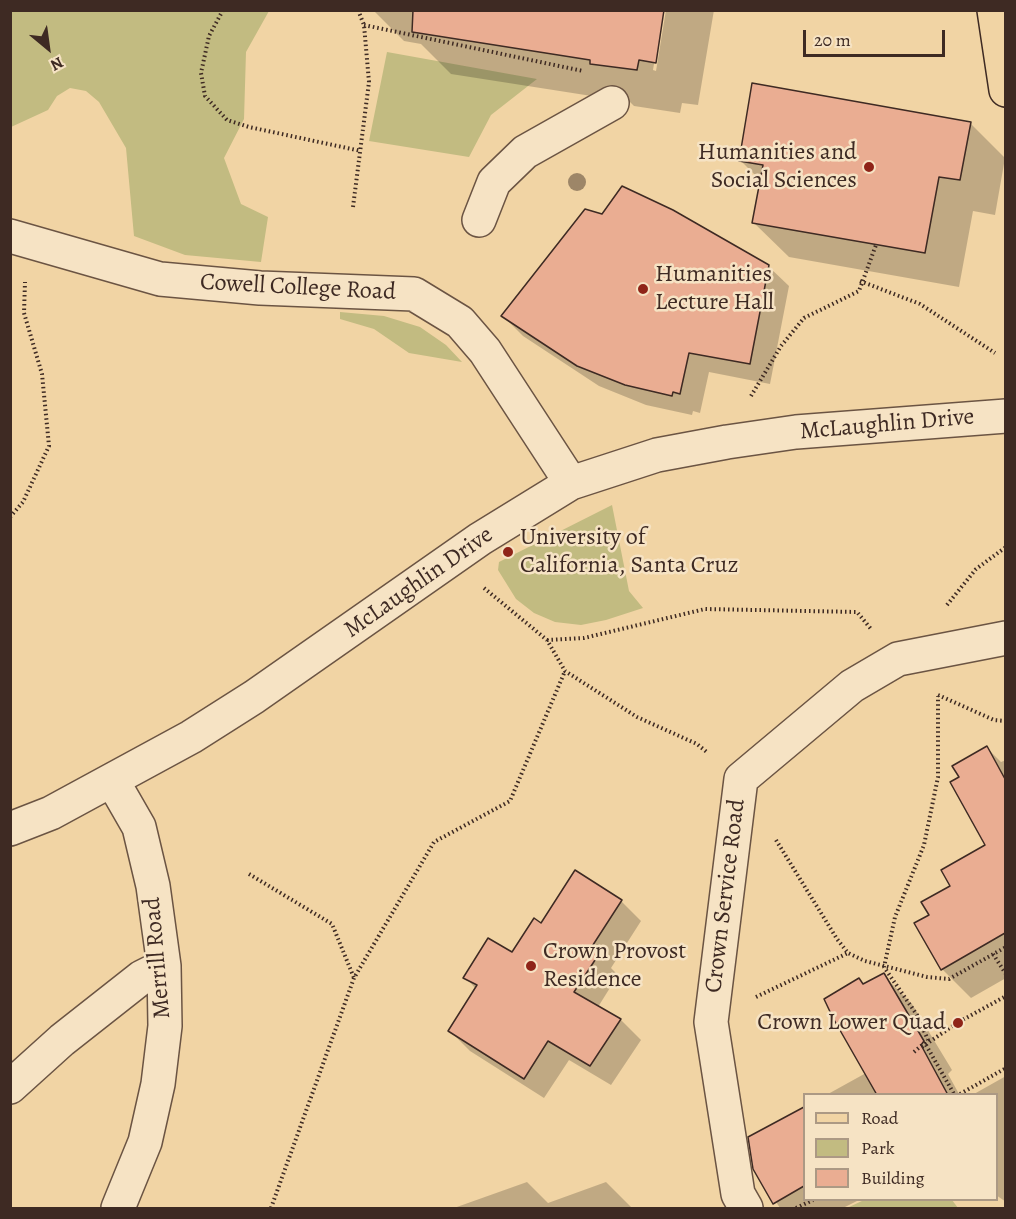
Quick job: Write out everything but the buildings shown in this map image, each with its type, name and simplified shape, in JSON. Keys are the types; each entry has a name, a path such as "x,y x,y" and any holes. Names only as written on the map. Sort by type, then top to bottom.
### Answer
{"main road":[{"path":"994,10 1005,90"}],"street":[{"path":"478,220 494,182 525,152 612,103"},
{"name":"Cowell College Road","path":"18,238 160,279 260,288 414,294 460,322 485,351 571,483"},
{"name":"McLaughlin Drive","path":"10,829 51,813 190,737 254,698 480,539 571,483 657,455 727,442 796,432 1005,416"},
{"name":"Crown Service Road","path":"746,1209 738,1194 711,1022 741,779 852,686 898,659 1005,638"},
{"name":"Merrill Road","path":"112,780 139,827 153,886 164,966 165,1026 159,1084 145,1142 118,1209"},
{"path":"10,1087 62,1040 142,977 164,966"}],"path":[{"path":"223,10 209,36 201,73 205,96 227,120 249,127 361,151"},
{"path":"353,207 369,82 364,25 358,10"},
{"path":"364,25 594,73"},
{"path":"10,517 23,502 49,446 42,374 24,313 18,238"},
{"path":"749,399 781,346 804,318 859,291 860,280 876,245"},
{"path":"860,280 920,304 995,353"},
{"path":"943,611 976,569 1005,547"},
{"path":"481,585 547,640 565,671 637,717 698,744"},
{"path":"547,640 584,638 705,609 856,612 898,659 938,695 994,720 1005,721"},
{"path":"271,1209 354,978 434,842 510,801 565,671"},
{"path":"938,695 938,777 924,844 895,917 884,967 909,1000 928,1040 914,1052 1005,996"},
{"path":"779,846 848,953 884,967 949,979 1005,948"},
{"path":"249,874 332,924 354,978"},
{"path":"711,1022 798,975 848,953"},
{"path":"993,954 1005,974"},
{"path":"926,1045 953,1093"},
{"path":"963,1093 1005,1068"},
{"path":"796,1209 811,1201"}],"green space":[{"path":"10,11 269,11 246,52 244,119 224,158 241,204 268,217 261,262 185,255 134,236 126,148 99,102 86,91 70,88 57,96 48,110 11,127"},
{"path":"387,52 537,79 491,115 469,157 369,141"},
{"path":"340,312 384,316 420,327 446,345 462,362 409,353 374,329 340,319"},
{"path":"612,505 629,591 643,608 581,625 555,622 534,613 516,599 498,570 499,562"},
{"path":"862,1201 953,1201 958,1208 847,1208"}],"place":[{"name":"Humanities and Social Sciences","path":"869,167"},
{"name":"Humanities Lecture Hall","path":"643,289"},
{"name":"University of California, Santa Cruz","path":"508,552"},
{"name":"Crown Provost Residence","path":"531,966"},
{"name":"Crown Lower Quad","path":"958,1023"}]}
